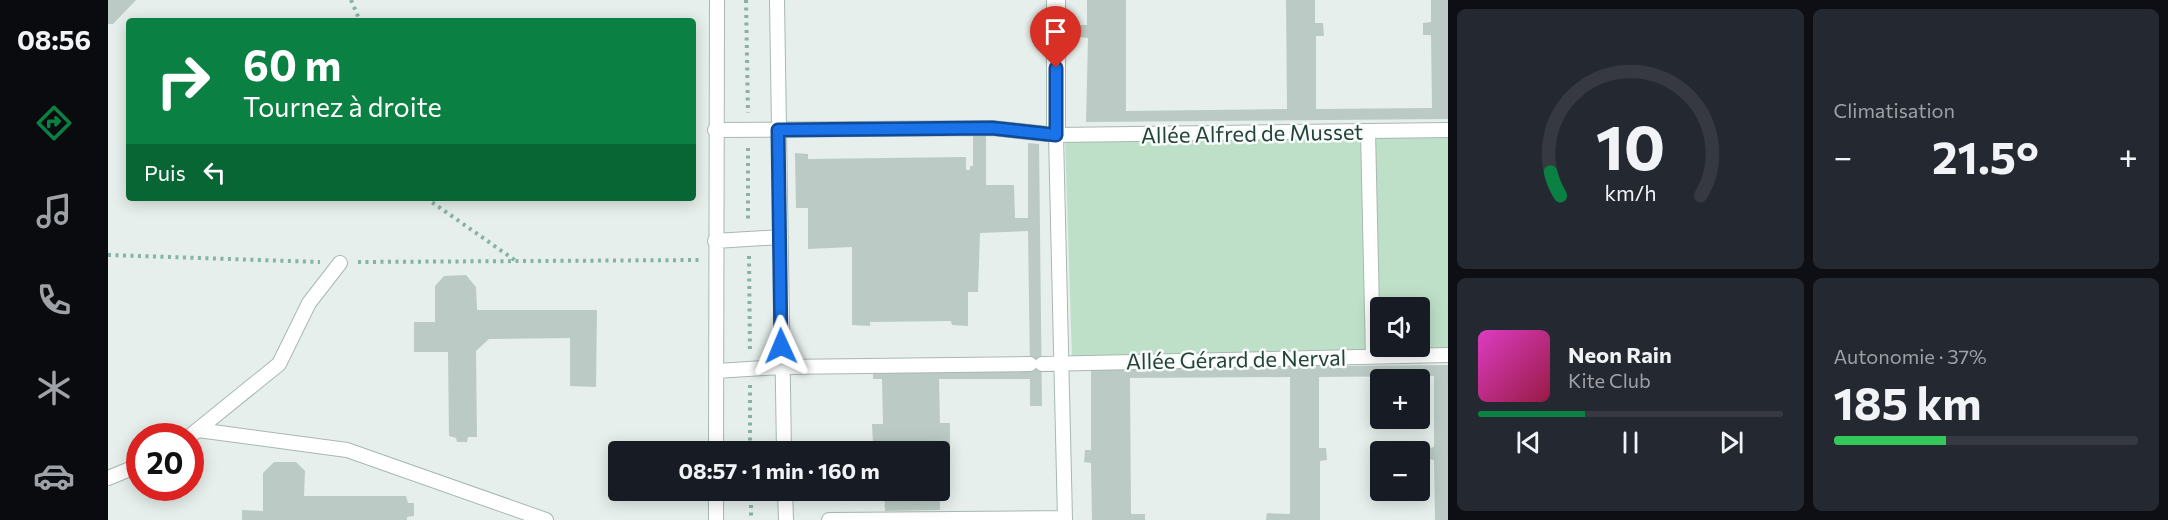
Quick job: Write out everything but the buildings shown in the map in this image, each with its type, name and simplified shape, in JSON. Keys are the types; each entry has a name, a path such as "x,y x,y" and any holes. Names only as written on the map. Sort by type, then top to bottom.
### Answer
{"street":[{"path":"1056,0 1056,135"}],"lane":[{"path":"716,441 717,0"},
{"path":"777,0 784,441"},
{"name":"Allée Alfred de Musset","path":"715,130 992,128 1056,135 1448,130"},
{"path":"1368,131 1372,297"},
{"path":"829,520 1065,519 1059,364 1056,135"},
{"path":"715,241 781,237"},
{"path":"204,425 279,364 309,303 340,262"},
{"name":"Allée Gérard de Nerval","path":"1430,355 1448,355"},
{"name":"Allée Gérard de Nerval","path":"716,371 781,367 1059,364 1370,356"},
{"path":"204,434 347,450 546,520"},
{"path":"108,478 126,471"},
{"path":"716,501 716,520"},
{"path":"785,501 786,520"}],"path":[{"path":"351,0 359,18"},
{"path":"430,201 517,261"},
{"path":"108,255 340,262 715,260"},
{"path":"751,501 751,520"}],"green space":[{"path":"1448,137 1448,351 1430,351 1430,297 1370,297 1370,353 1072,359 1065,139"}],"route":[{"path":"781,346 778,130 992,128 1056,135 1056,68"}]}
